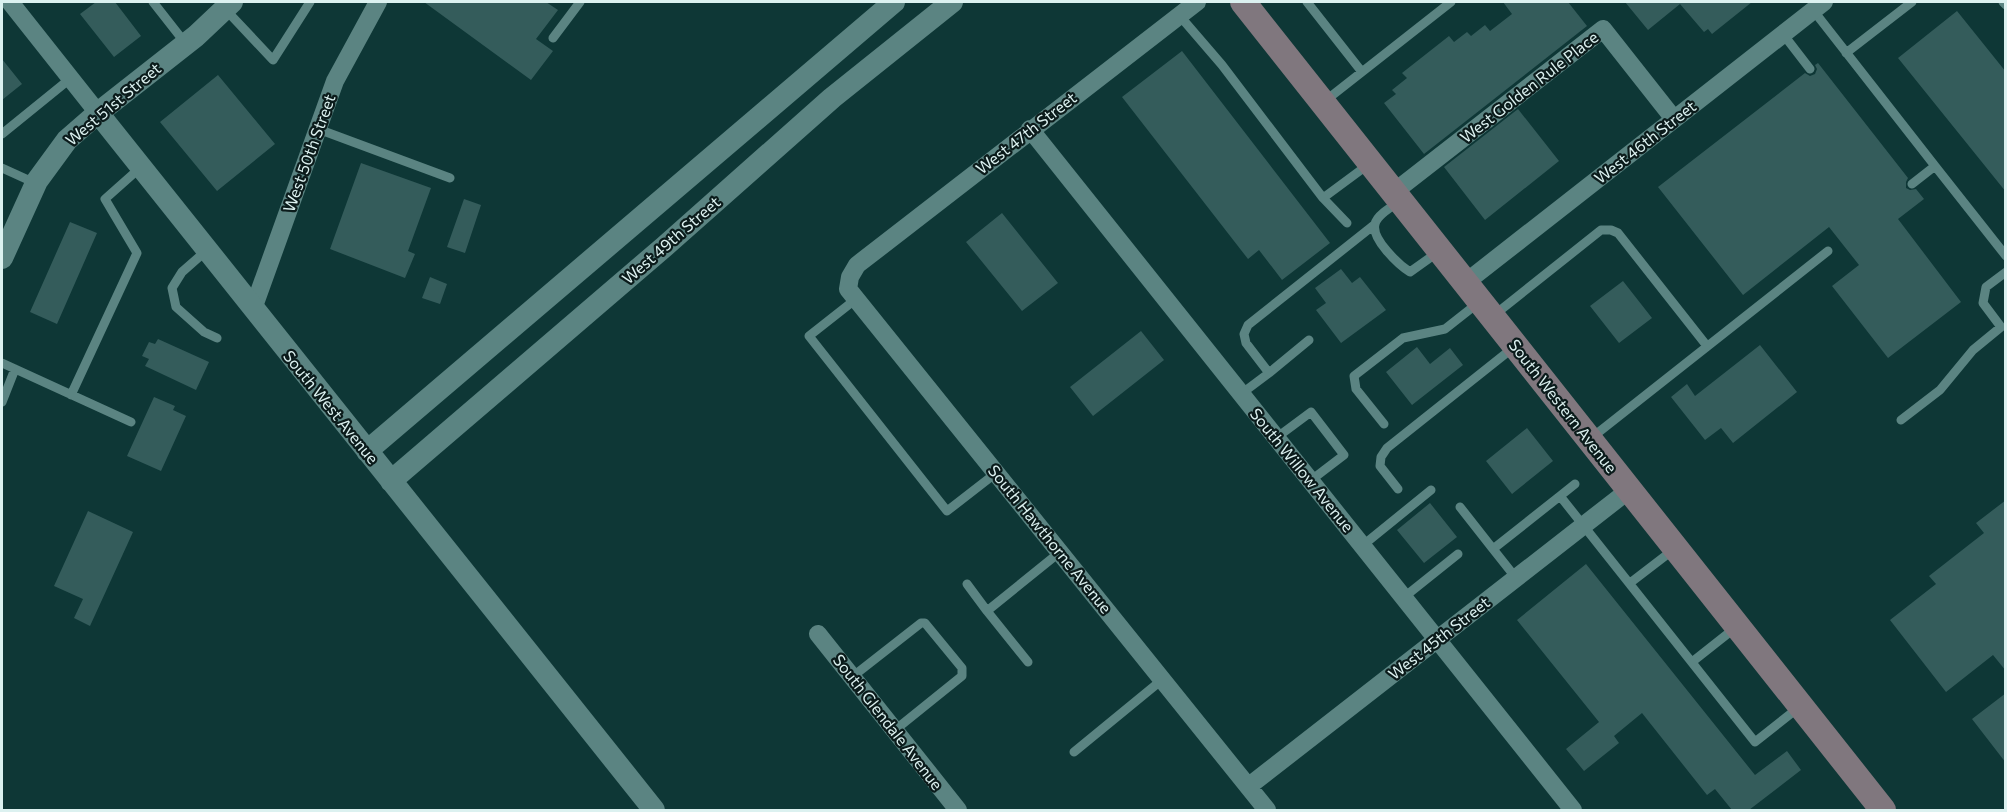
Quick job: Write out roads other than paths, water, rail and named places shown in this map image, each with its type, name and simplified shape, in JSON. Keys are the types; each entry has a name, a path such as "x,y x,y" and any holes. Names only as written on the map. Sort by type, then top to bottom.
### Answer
{"main road":[{"name":"South Western Avenue","path":"1243,2 1883,810"}],"street":[{"path":"367,452 894,2"},
{"name":"West 49th Street","path":"391,481 664,247 832,98 952,2"},
{"name":"West 47th Street","path":"856,299 848,289 850,277 857,265 1197,2"},
{"name":"West 50th Street","path":"254,309 335,81 374,3"},
{"name":"South West Avenue","path":"10,5 71,78 654,810"},
{"name":"West 51st Street","path":"2,258 36,183 67,140 186,44 228,5"},
{"name":"West 46th Street","path":"1479,300 1674,119 1819,6"},
{"name":"West Golden Rule Place","path":"1397,196 1603,29 1674,119"},
{"name":"South Willow Avenue","path":"1030,129 1573,810"},
{"name":"South Hawthorne Avenue","path":"856,299 1267,810"},
{"name":"West 45th Street","path":"1249,786 1629,490"},
{"name":"South Glendale Avenue","path":"818,634 958,810"}],"lane":[{"path":"153,2 186,44"},
{"path":"228,5 273,60 310,2"},
{"path":"553,38 580,2"},
{"path":"1307,2 1362,72"},
{"path":"1323,102 1450,2"},
{"path":"1846,53 1912,2"},
{"path":"2002,2 2006,5"},
{"path":"1819,6 1846,53 2006,256"},
{"path":"1179,15 1222,64 1323,198 1347,223"},
{"path":"1783,34 1810,69"},
{"path":"2,134 71,78"},
{"path":"318,129 450,178"},
{"path":"1323,198 1371,163"},
{"path":"1912,184 1935,166"},
{"path":"71,395 137,253 105,199 141,167"},
{"path":"2,168 36,183"},
{"path":"1269,373 1246,343 1244,334 1248,325 1374,225 1397,196"},
{"path":"1374,225 1376,236 1399,265 1410,273 1440,251"},
{"path":"1384,424 1356,389 1354,376 1403,338 1445,329 1479,300 1601,230 1618,233 1707,346"},
{"path":"207,250 182,272 172,288 176,307 204,332 217,338"},
{"path":"1590,439 1828,251"},
{"path":"1901,420 1940,390 1973,350 2003,330 1983,303 1986,287 2006,272"},
{"path":"856,299 809,336 947,511 996,473"},
{"path":"1241,394 1310,340"},
{"path":"1398,489 1380,466 1381,457 1387,448 1516,346"},
{"path":"2,363 131,422"},
{"path":"2,402 15,369"},
{"path":"1276,438 1311,412 1344,455 1310,481"},
{"path":"1493,549 1575,484"},
{"path":"1362,546 1431,490"},
{"path":"1560,496 1755,742 1800,706"},
{"path":"1460,507 1516,578"},
{"path":"1630,583 1675,548"},
{"path":"987,610 1060,552"},
{"path":"1403,598 1458,554"},
{"path":"967,584 1028,662"},
{"path":"852,677 921,623 925,623 962,668 962,676 895,730"},
{"path":"1692,662 1737,627"},
{"path":"1074,752 1163,679"}]}
